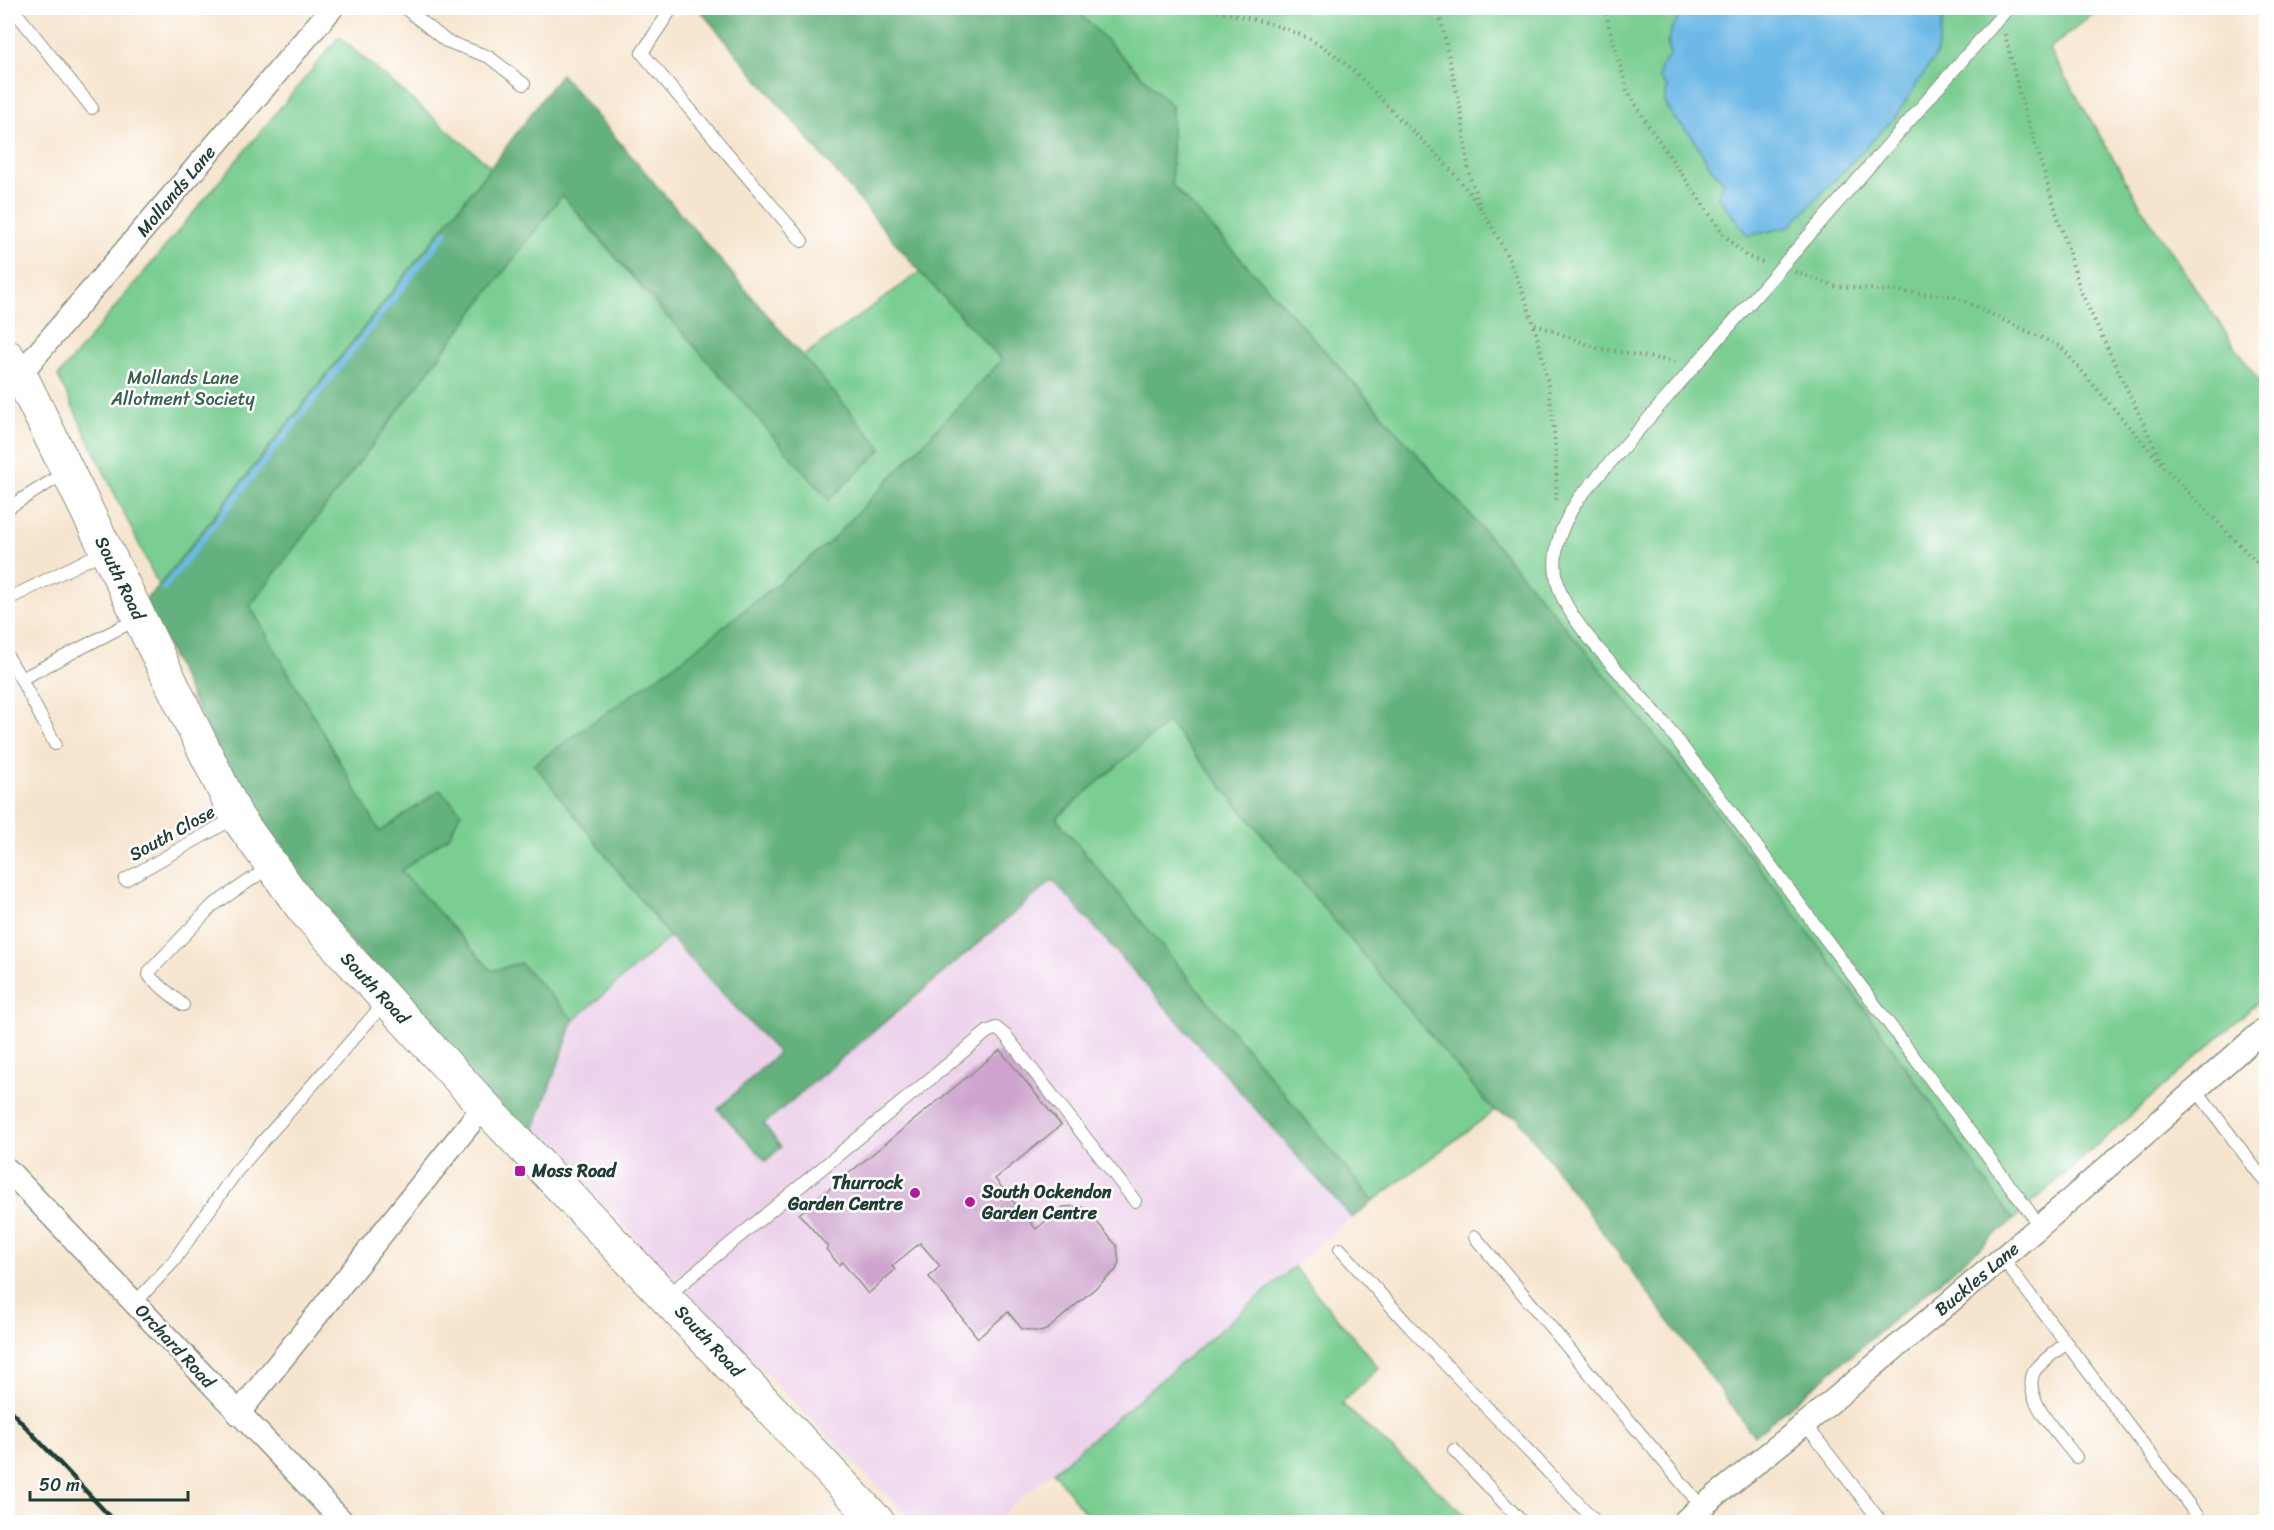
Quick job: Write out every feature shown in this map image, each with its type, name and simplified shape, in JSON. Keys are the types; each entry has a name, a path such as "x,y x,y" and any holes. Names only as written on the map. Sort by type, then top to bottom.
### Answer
{"main road":[{"name":"South Road","path":"14,366 237,817 303,909 484,1106 667,1296 878,1522"}],"street":[{"name":"Mollands Lane","path":"14,366 332,8"},
{"name":"Buckles Lane","path":"1683,1522 2040,1226 2266,1028"},
{"path":"238,1414 484,1106"},
{"name":"Orchard Road","path":"8,1170 343,1522"}],"lane":[{"path":"405,8 446,41 489,57 524,84"},
{"path":"672,8 642,53 802,241"},
{"path":"11,11 92,108"},
{"path":"2004,12 1579,498 1562,525 1554,555 1560,591 1575,618 1659,717 2040,1226"},
{"path":"8,508 68,472"},
{"path":"8,599 106,550"},
{"path":"21,679 140,618"},
{"path":"8,657 56,744"},
{"name":"South Close","path":"125,880 237,817"},
{"path":"183,1005 152,979 149,973 212,906 272,866"},
{"path":"135,1303 173,1262 236,1172 387,1000"},
{"path":"667,1296 717,1260 987,1032 996,1028 1005,1036 1135,1201"},
{"path":"2195,1088 2266,1183"},
{"path":"1475,1238 1702,1507"},
{"path":"1340,1249 1410,1327 1596,1522"},
{"path":"2001,1258 2202,1522"},
{"path":"2066,1343 2035,1371 2031,1386 2034,1402 2076,1457"},
{"path":"1804,1424 1881,1522"},
{"path":"1454,1450 1522,1522"}],"path":[{"path":"1206,8 1290,30 1338,58 1373,89 1455,175 1485,217 1497,236 1534,324 1546,368 1557,465 1556,507"},
{"path":"1438,8 1461,111 1469,175 1485,217"},
{"path":"1604,8 1627,90 1677,169 1724,235 1746,256 1835,286 1953,296 2061,347 2164,467 2266,572"},
{"path":"2004,12 2019,92 2081,292 2164,467"},
{"path":"1534,324 1597,348 1666,362 1697,363"}],"shaded area":[{"name":"South Ockendon Garden Centre","path":"1053,880 1352,1218 993,1522 913,1522 702,1309 534,1130 574,1020 670,937 778,1053 719,1109 766,1161 764,1124"}],"green space":[{"path":"698,8 1074,8 1172,106 1172,185 1398,432 1544,601 1685,773 1821,949 2013,1220 1754,1436 1517,1117 1494,1111 1168,722 1056,818 1373,1201 1352,1218 1053,880 764,1124 781,1147 766,1161 718,1109 778,1053 670,937 534,764 687,656 831,541 1002,360 920,272"},
{"path":"1074,8 1685,8 1667,42 1670,55 1665,102 1674,118 1692,136 1711,168 1724,181 1718,197 1749,236 1925,72 1936,55 1945,8 2101,8 2049,49 2150,221 2266,392 2266,995 2013,1220 1821,949 1685,773 1544,601 1398,432 1172,185 1172,106"},
{"name":"Mollands Lane Allotment Society","path":"339,37 491,167 159,586 58,376"},
{"path":"561,74 882,449 829,500 562,195 250,606 380,832 440,790 461,812 450,835 401,871 492,971 520,963 574,1020 530,1141 438,1045 253,825 145,600 159,586 491,167"},
{"path":"562,195 666,317 882,449 802,357 920,272 1002,360 831,541 687,656 535,764 670,937 574,1020 520,963 492,971 401,871 450,835 440,790 380,832 250,606"},
{"path":"1168,722 1494,1111 1373,1201 1056,818"},
{"path":"1294,1267 1379,1368 1341,1403 1473,1522 1092,1522 1053,1472"}],"water":[{"path":"1685,8 1945,8 1936,55 1896,116 1789,227 1748,236 1718,196 1723,181 1711,168 1692,136 1674,118 1665,102 1667,87 1659,78 1661,67 1670,55 1670,35"}],"building":[{"name":"Thurrock Garden Centre","path":"1000,1050 1061,1125 995,1179 1036,1229 1063,1207 1079,1206 1086,1209 1117,1246 1119,1262 1116,1270 1048,1329 1041,1332 1022,1329 1008,1312 978,1338 929,1277 940,1266 920,1243 892,1266 895,1270 868,1294 842,1262 839,1265 826,1249 828,1247 799,1214"}],"waterway":[{"path":"164,588 446,232"}],"railway":[{"path":"8,1408 115,1522"}],"place":[{"name":"Moss Road","path":"520,1171"},
{"name":"Thurrock Garden Centre","path":"915,1193"},
{"name":"South Ockendon Garden Centre","path":"970,1202"}]}
